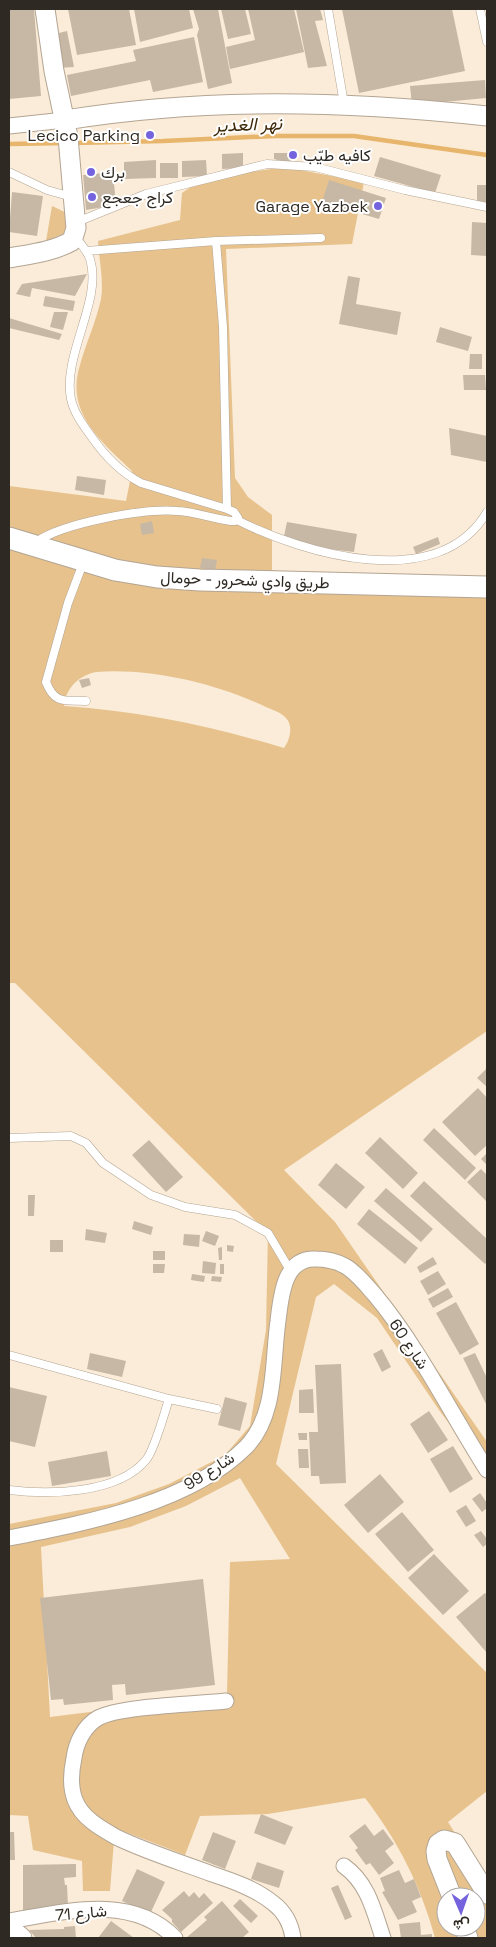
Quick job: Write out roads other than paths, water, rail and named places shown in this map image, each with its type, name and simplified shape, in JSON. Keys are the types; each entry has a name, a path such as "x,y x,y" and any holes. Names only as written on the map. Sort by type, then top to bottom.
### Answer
{"main road":[{"name":"طريق وادي شحرور - حومال","path":"9,538 84,561 132,573 200,580 487,586"}],"street":[{"path":"9,258 54,250 72,241 76,229 75,197 67,128 54,71 45,9"},
{"path":"9,126 67,128 135,110 250,103 344,104 487,116"},
{"name":"شارع 60","path":"295,1265 310,1258 332,1261 346,1266 364,1283 406,1336 487,1470"},
{"name":"شارع 99","path":"9,1538 82,1521 168,1495 212,1472 246,1446 259,1429 266,1414 278,1320 295,1265"},
{"path":"226,1701 130,1711 99,1717 85,1729 74,1755 71,1772 74,1798 79,1809 101,1829 126,1841 238,1883 261,1894 283,1913 291,1926 293,1938"},
{"path":"448,1887 436,1854 438,1844 444,1840 455,1844 483,1887"},
{"path":"344,1866 355,1874 364,1886 383,1938"},
{"name":"شارع 71","path":"9,1921 85,1909 110,1909 138,1914 159,1923 175,1938"},
{"path":"9,1927 22,1938"}],"lane":[{"path":"328,9 344,104"},
{"path":"480,9 487,42"},
{"path":"238,520 234,512 227,509 141,483 131,478 98,447 76,413 71,400 71,378 74,354 89,297 91,266 76,229 146,194 267,164 315,167 405,190 487,207"},
{"path":"9,172 47,190 75,197"},
{"path":"86,252 216,241 321,238"},
{"path":"216,241 222,327 227,509"},
{"path":"32,545 58,531 144,511 180,511 223,520 238,520 267,535 313,551 364,560 385,560 406,558 444,550 471,534 487,512"},
{"path":"84,561 68,604 46,682 50,694 58,700 86,701"},
{"path":"9,1138 71,1136 86,1143 103,1163 151,1195 185,1207 236,1215 268,1233 295,1265"},
{"path":"9,1355 169,1399 217,1409"},
{"path":"9,1490 42,1494 117,1482 146,1460 169,1399"}],"waterway":[{"name":"نهر الغدير","path":"73,143 275,136 354,136 487,155"},
{"name":"نهر الغدير","path":"9,144 65,143"}],"place":[{"name":"Lecico Parking","path":"150,135"},
{"name":"كافيه طيّب","path":"293,155"},
{"name":"برك","path":"91,172"},
{"name":"كراج جعجع","path":"92,197"},
{"name":"Garage Yazbek","path":"378,206"}]}
